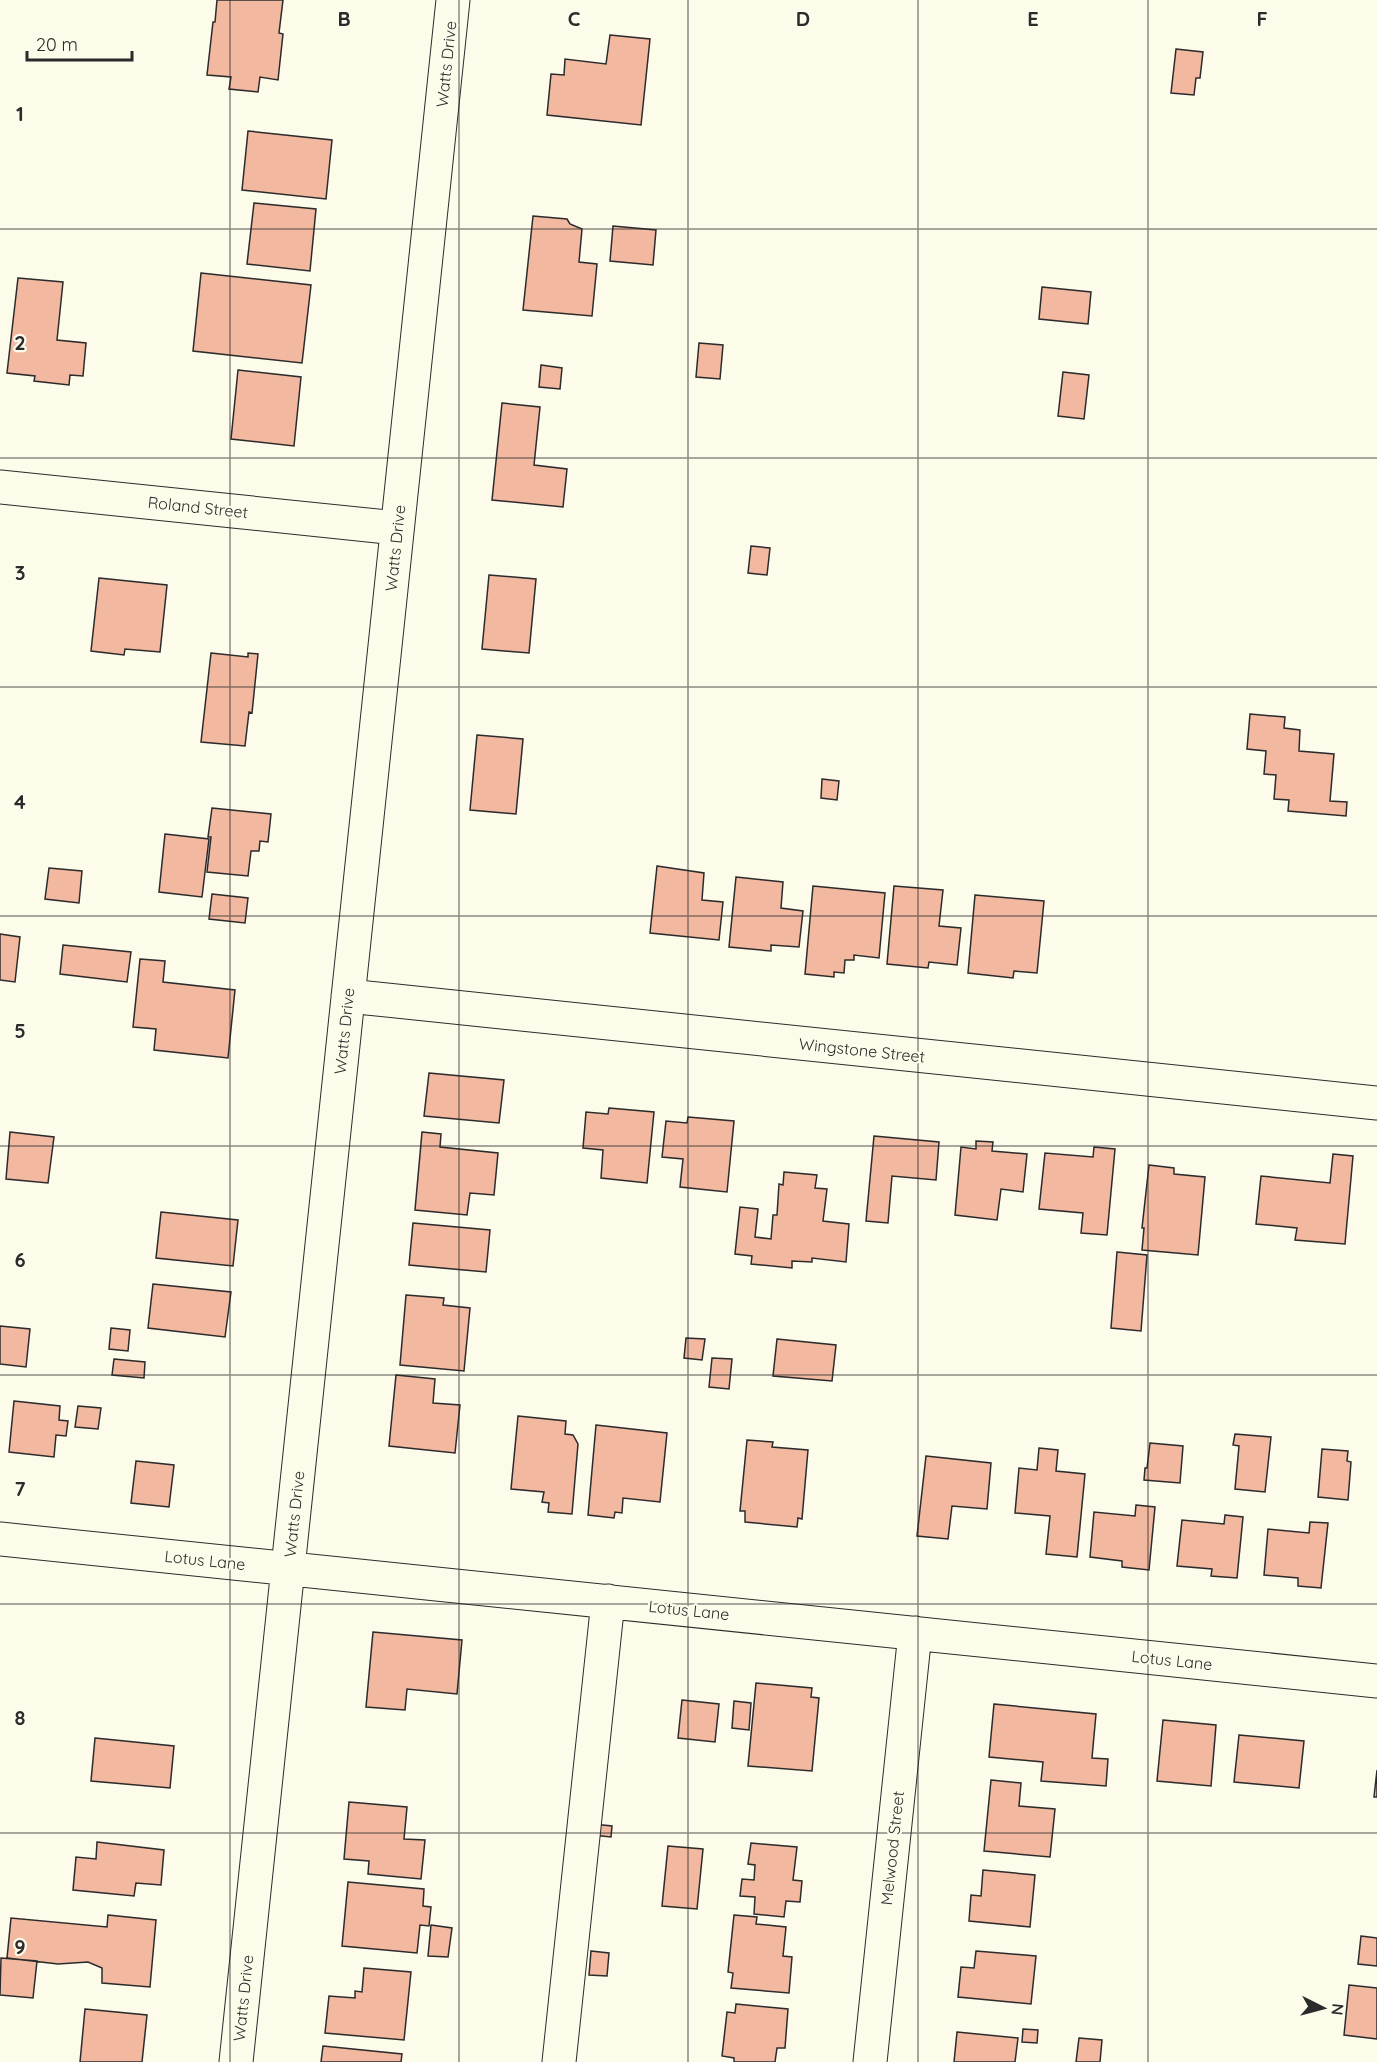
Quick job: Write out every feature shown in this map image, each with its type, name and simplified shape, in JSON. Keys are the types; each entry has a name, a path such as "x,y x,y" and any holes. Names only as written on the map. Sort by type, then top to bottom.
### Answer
{"street":[{"name":"Watts Drive","path":"236,2062 453,0"},
{"name":"Roland Street","path":"0,487 397,528"},
{"name":"Wingstone Street","path":"348,996 1377,1103"},
{"name":"Lotus Lane","path":"0,1539 1377,1681"},
{"path":"559,2062 608,1601"},
{"name":"Melwood Street","path":"870,2062 915,1633"}],"building":[{"path":"217,0 283,0 279,33 283,34 278,80 260,77 258,92 229,89 231,77 207,75"},
{"path":"610,35 650,39 641,125 547,115 551,74 564,75 565,59 606,64"},
{"path":"1176,49 1203,52 1200,78 1196,78 1194,95 1171,93"},
{"path":"248,131 332,140 326,199 242,190"},
{"path":"254,203 316,209 310,271 247,264"},
{"path":"533,216 567,219 570,224 582,229 579,262 597,264 592,316 523,310"},
{"path":"613,226 656,230 653,265 610,261"},
{"path":"201,273 311,285 302,363 193,351"},
{"path":"18,278 63,282 57,340 86,343 83,376 70,375 69,385 34,381 35,376 7,373"},
{"path":"1042,287 1091,292 1088,324 1039,319"},
{"path":"699,343 723,345 720,379 696,377"},
{"path":"541,365 562,368 560,389 539,387"},
{"path":"238,370 301,377 294,446 231,439"},
{"path":"1063,372 1089,375 1084,419 1058,416"},
{"path":"502,403 540,407 534,465 567,469 563,507 492,500"},
{"path":"751,546 770,548 767,575 748,573"},
{"path":"489,575 536,579 529,653 482,649"},
{"path":"99,578 167,585 160,652 125,649 124,655 91,651"},
{"path":"211,653 248,657 248,653 258,654 252,713 249,712 245,746 201,742"},
{"path":"1250,714 1285,717 1284,728 1300,730 1299,751 1334,754 1330,801 1347,802 1346,816 1288,811 1289,800 1274,799 1276,775 1264,774 1266,751 1247,749"},
{"path":"477,735 523,739 516,814 470,810"},
{"path":"822,779 839,781 837,800 821,798"},
{"path":"212,808 271,814 268,842 260,841 259,851 251,851 248,876 207,872"},
{"path":"165,834 209,839 202,897 159,892"},
{"path":"657,866 704,873 702,900 723,902 719,940 650,933"},
{"path":"49,868 82,871 79,903 45,899"},
{"path":"736,877 783,882 781,908 803,911 799,947 771,945 771,951 729,947"},
{"path":"813,886 885,893 879,958 854,955 854,960 845,960 844,973 834,972 834,977 805,974"},
{"path":"894,886 943,890 939,926 961,928 957,965 929,962 928,968 887,964"},
{"path":"212,894 248,898 245,923 209,919"},
{"path":"975,895 1044,901 1037,973 1014,971 1013,978 968,973"},
{"path":"0,934 20,937 15,982 0,980"},
{"path":"63,945 131,952 127,982 60,974"},
{"path":"140,959 165,961 163,982 235,990 228,1058 154,1050 156,1029 133,1027"},
{"path":"429,1073 504,1080 499,1123 424,1116"},
{"path":"609,1108 654,1112 647,1183 601,1178 603,1150 583,1148 586,1112 608,1114"},
{"path":"688,1117 734,1121 727,1192 680,1187 683,1159 662,1157 666,1121 687,1123"},
{"path":"10,1132 54,1137 48,1183 6,1179"},
{"path":"422,1132 441,1134 440,1147 498,1153 494,1195 470,1193 467,1215 415,1210"},
{"path":"874,1136 939,1142 936,1180 892,1176 888,1223 866,1221"},
{"path":"976,1141 993,1142 992,1151 1027,1154 1023,1192 1001,1189 997,1220 955,1215 961,1147 976,1149"},
{"path":"1094,1147 1115,1149 1107,1235 1081,1233 1083,1213 1039,1209 1045,1153 1093,1157"},
{"path":"1333,1154 1353,1156 1345,1244 1295,1240 1297,1228 1256,1224 1261,1176 1330,1183"},
{"path":"1149,1165 1174,1168 1174,1174 1205,1177 1198,1255 1142,1250 1144,1228 1142,1228"},
{"path":"784,1172 817,1175 815,1188 827,1189 823,1221 849,1224 846,1262 812,1258 812,1262 792,1261 792,1268 751,1264 752,1256 735,1254 740,1207 758,1209 755,1237 771,1239 773,1215 777,1215 779,1184 783,1185"},
{"path":"161,1212 238,1220 233,1266 156,1258"},
{"path":"413,1223 490,1230 486,1272 409,1265"},
{"path":"1117,1252 1147,1255 1141,1331 1111,1328"},
{"path":"153,1284 231,1292 225,1337 148,1328"},
{"path":"406,1295 444,1298 443,1305 470,1308 464,1371 400,1365"},
{"path":"0,1326 30,1329 26,1367 0,1364"},
{"path":"111,1328 130,1330 128,1351 109,1349"},
{"path":"686,1338 705,1339 702,1360 684,1358"},
{"path":"777,1339 836,1345 832,1381 773,1376"},
{"path":"712,1358 732,1359 729,1389 709,1387"},
{"path":"114,1359 145,1362 144,1378 112,1375"},
{"path":"396,1375 435,1379 433,1403 460,1405 455,1453 389,1446"},
{"path":"14,1401 60,1406 59,1420 68,1421 66,1436 56,1435 54,1457 9,1452"},
{"path":"78,1406 101,1408 98,1429 75,1427"},
{"path":"518,1416 566,1421 565,1434 573,1435 578,1444 572,1514 548,1512 549,1503 542,1502 544,1492 511,1489"},
{"path":"596,1425 667,1433 660,1502 623,1498 622,1513 615,1512 614,1518 588,1515"},
{"path":"1235,1434 1271,1437 1265,1492 1235,1489 1239,1446 1233,1445"},
{"path":"747,1440 773,1442 772,1447 808,1450 802,1519 798,1518 797,1527 745,1522 745,1511 740,1511"},
{"path":"1150,1443 1183,1446 1180,1483 1144,1480"},
{"path":"1039,1448 1058,1450 1056,1471 1085,1474 1077,1557 1046,1554 1050,1516 1015,1513 1019,1468 1037,1470"},
{"path":"1322,1449 1348,1451 1347,1461 1351,1462 1348,1500 1318,1497"},
{"path":"926,1456 991,1463 987,1509 952,1506 948,1539 917,1536"},
{"path":"136,1461 174,1465 169,1507 131,1503"},
{"path":"1136,1505 1155,1507 1149,1570 1122,1567 1122,1561 1090,1557 1094,1512 1135,1516"},
{"path":"1225,1515 1243,1517 1237,1578 1211,1576 1212,1569 1177,1566 1182,1520 1224,1524"},
{"path":"1310,1522 1328,1523 1321,1588 1298,1586 1298,1578 1264,1575 1268,1529 1309,1533"},
{"path":"373,1632 462,1640 457,1694 407,1689 405,1710 366,1707"},
{"path":"756,1683 812,1688 811,1697 819,1698 812,1771 748,1766"},
{"path":"682,1700 719,1704 715,1742 678,1738"},
{"path":"734,1701 751,1703 749,1730 732,1728"},
{"path":"994,1704 1096,1714 1092,1758 1108,1759 1106,1786 1041,1781 1043,1762 989,1757"},
{"path":"1163,1720 1216,1725 1211,1786 1157,1781"},
{"path":"1239,1735 1304,1741 1299,1788 1234,1782"},
{"path":"95,1738 174,1746 170,1788 91,1781"},
{"path":"1377,1770 1377,1797 1374,1797"},
{"path":"991,1780 1021,1783 1019,1806 1055,1809 1050,1857 984,1851"},
{"path":"349,1802 407,1807 404,1839 425,1840 421,1879 368,1874 369,1861 344,1859"},
{"path":"593,1824 612,1826 611,1837 592,1835"},
{"path":"97,1842 164,1850 161,1885 136,1883 134,1896 73,1890 76,1857 96,1859"},
{"path":"751,1843 797,1847 793,1880 802,1881 800,1902 786,1901 784,1917 754,1914 755,1897 740,1896 742,1879 754,1880 755,1865 748,1864"},
{"path":"668,1846 703,1849 697,1909 662,1906"},
{"path":"983,1870 1035,1875 1030,1927 969,1921 971,1895 981,1896"},
{"path":"348,1882 424,1889 423,1906 431,1907 429,1926 420,1925 417,1953 342,1946"},
{"path":"108,1915 156,1920 150,1987 102,1983 102,1968 88,1962 58,1964 7,1958 11,1918 107,1927"},
{"path":"734,1915 757,1917 756,1924 786,1927 783,1956 792,1957 789,1993 731,1988 733,1973 728,1972"},
{"path":"431,1925 452,1928 448,1957 428,1956"},
{"path":"1361,1936 1377,1938 1377,1966 1358,1964"},
{"path":"591,1951 609,1953 607,1976 589,1975"},
{"path":"976,1951 1036,1956 1031,2004 958,1997 961,1967 974,1968"},
{"path":"1,1958 37,1961 33,1998 0,1995"},
{"path":"364,1968 411,1972 404,2040 325,2033 329,1996 355,1998 355,1991 362,1992"},
{"path":"1349,1985 1377,1988 1377,2039 1344,2035"},
{"path":"736,2004 788,2009 785,2048 777,2048 775,2062 734,2062 734,2058 722,2056 727,2012 735,2013"},
{"path":"85,2009 147,2015 142,2062 80,2062"},
{"path":"1023,2029 1038,2030 1037,2043 1022,2042"},
{"path":"957,2032 1018,2038 1015,2062 954,2062"},
{"path":"1079,2038 1102,2040 1100,2062 1076,2062"},
{"path":"323,2046 402,2054 401,2062 321,2062"}]}
